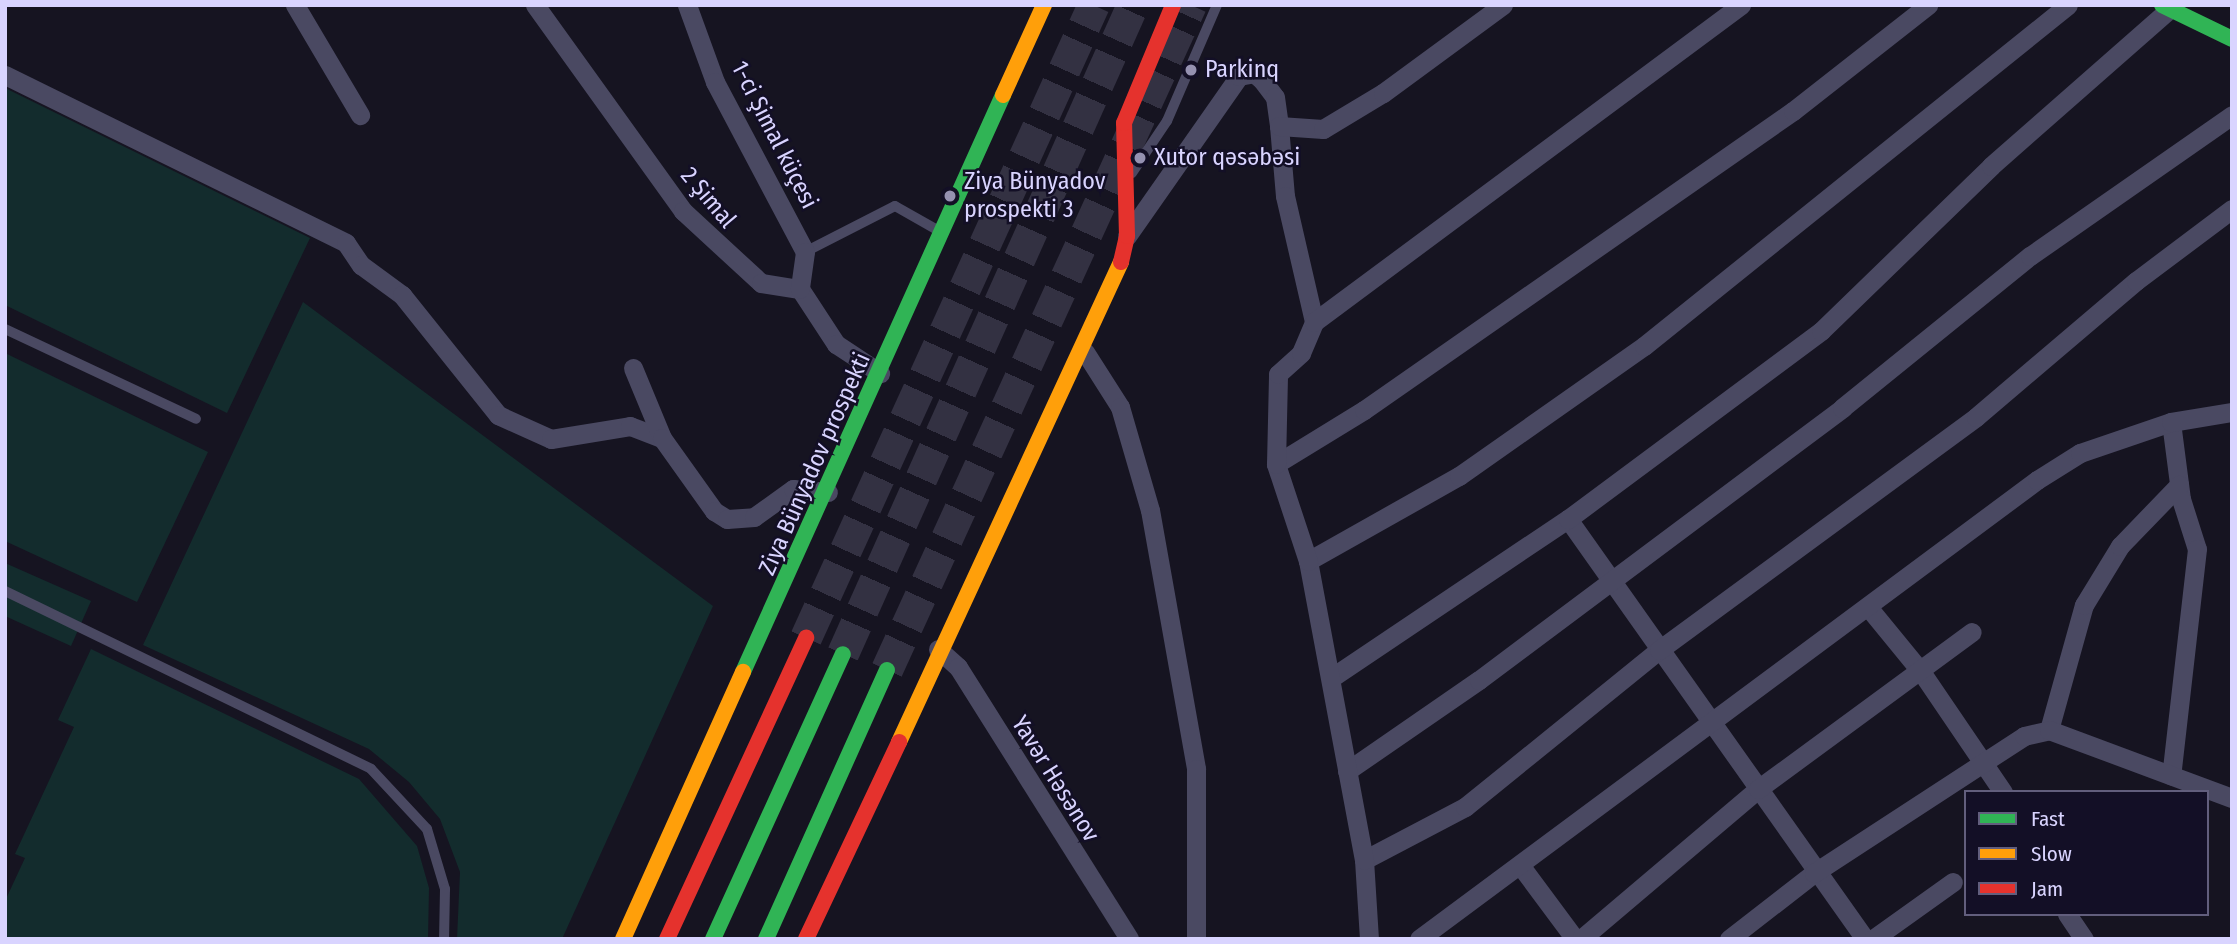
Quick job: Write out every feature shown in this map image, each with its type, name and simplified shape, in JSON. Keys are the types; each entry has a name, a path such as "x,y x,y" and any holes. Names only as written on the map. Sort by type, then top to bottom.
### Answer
{"main road":[{"name":"Ziya Bünyadov prospekti","path":"623,939 828,492 1044,5"},
{"path":"806,939 938,649 1085,352 1118,276 1127,236 1124,123 1173,5"},
{"path":"2166,7 2232,39"},
{"path":"667,939 806,638"},
{"path":"713,939 843,654"},
{"path":"766,939 887,670"}],"street":[{"path":"295,5 360,115"},
{"name":"2 Şimal","path":"535,5 682,211 761,283 800,289"},
{"name":"1-ci Şimal küçesi","path":"687,5 715,82 805,252"},
{"path":"1279,126 1306,130 1335,122 1503,5"},
{"path":"1369,939 1364,860 1331,678 1308,562 1276,464 1274,384 1301,353 1314,323 1741,5"},
{"path":"1276,464 1364,410 1793,111 1928,5"},
{"path":"1308,562 1459,476 1644,346 2068,5"},
{"path":"1331,678 1568,519 1821,331 1992,166 2166,7"},
{"path":"5,75 346,243 361,265 402,295 498,415 551,439 630,426 662,438"},
{"path":"1127,236 1239,76 1262,80 1275,97 1285,196 1314,323"},
{"path":"1347,771 1611,580 2041,248 2232,115"},
{"path":"1364,860 1465,807 1659,650 1976,417 2136,281 2232,209"},
{"path":"805,252 800,289 836,344 880,373"},
{"path":"1085,352 1124,418 1154,536 1196,769 1194,938"},
{"path":"632,368 662,438 698,496 727,519 754,517 793,489 828,492"},
{"path":"1419,939 1711,720 2048,473 2080,453 2171,422 2232,412"},
{"path":"2171,422 2179,485 2197,549 2196,596 2172,776"},
{"path":"2049,730 2084,605 2120,546 2179,485"},
{"path":"1568,519 1711,720 1814,873 1865,939"},
{"path":"1868,607 1922,673 1985,760 2002,790"},
{"path":"1581,939 1758,789 1922,673 1972,632"},
{"name":"Yavər Həsənov","path":"938,649 958,667 1129,939"},
{"path":"1729,939 1814,873 1985,760 2049,730 2232,798"},
{"path":"1520,865 1575,939"},
{"path":"1872,939 1953,882"},
{"path":"2068,916 2084,939"}],"lane":[{"path":"1125,181 1167,121 1217,5"},
{"path":"805,252 895,206 942,233"},
{"path":"5,329 196,419"},
{"path":"5,591 372,769 427,829 445,889 444,939"}],"green space":[{"path":"5,88 310,238 227,413 5,305"},
{"path":"303,302 713,606 562,939 457,939 460,872 440,819 409,782 369,749 143,645"},
{"path":"5,353 208,452 137,602 5,541"},
{"path":"5,563 91,601 71,646 5,616"},
{"path":"91,649 359,779 417,846 429,888 428,939 5,939 5,901 25,858 15,854 74,727 58,720"}],"tunnel":[{"path":"806,638 1094,5"},
{"path":"843,654 1133,5"},
{"path":"887,670 1191,5"}],"traffic: fast":[{"path":"2162,5 2232,39"},
{"path":"743,672 1003,95"},
{"path":"713,939 843,654"},
{"path":"766,939 887,670"}],"traffic: slow":[{"path":"1003,95 1044,5"},
{"path":"899,742 1121,262"},
{"path":"623,939 743,672"}],"traffic: jam":[{"path":"1121,262 1127,236 1124,123 1173,5"},
{"path":"667,939 806,638"},
{"path":"806,939 899,742"}],"place":[{"name":"Parkinq","path":"1191,70"},
{"name":"Xutor qəsəbəsi","path":"1140,158"},
{"name":"Ziya Bünyadov prospekti 3","path":"950,196"}]}
